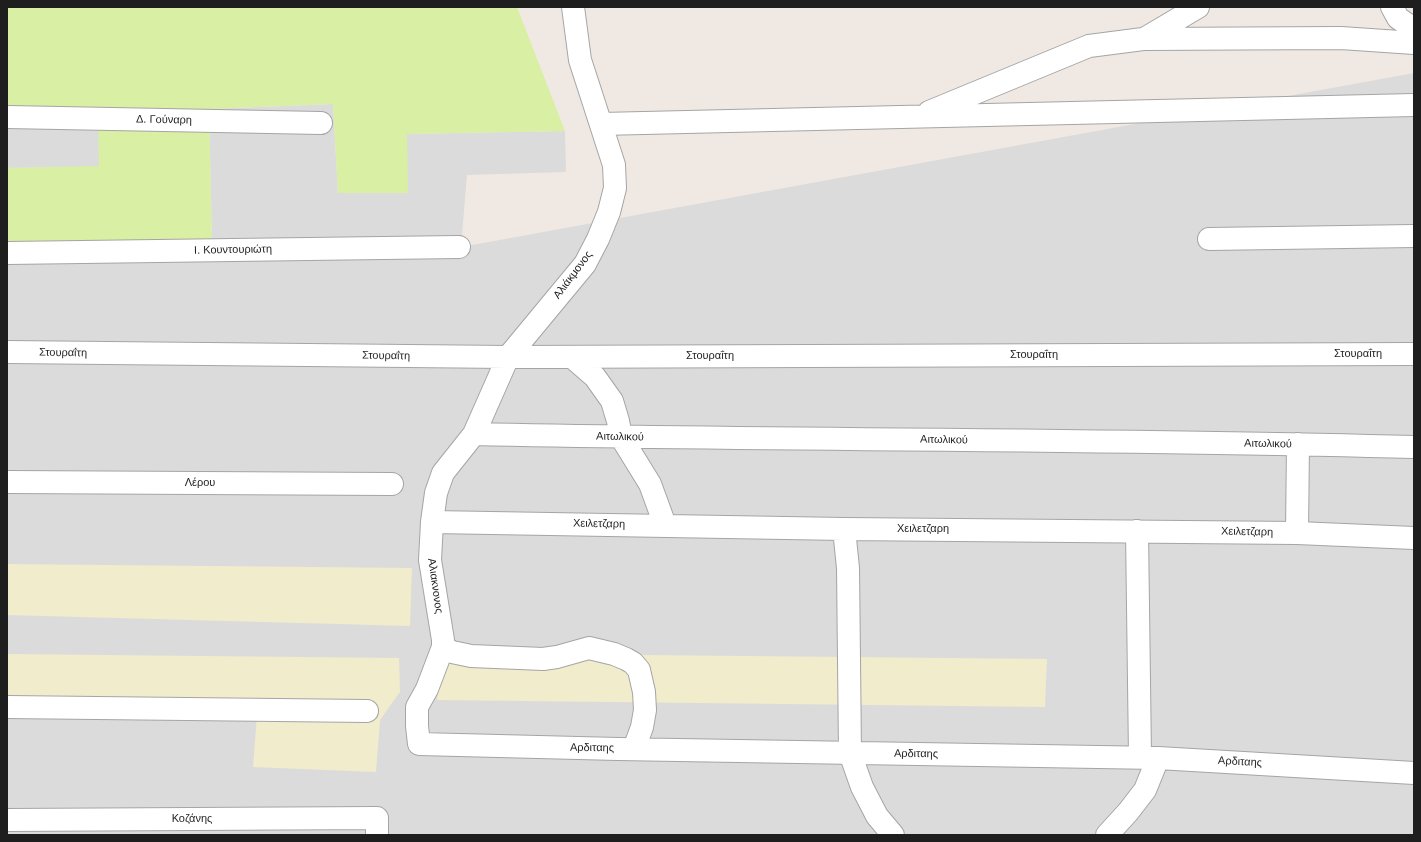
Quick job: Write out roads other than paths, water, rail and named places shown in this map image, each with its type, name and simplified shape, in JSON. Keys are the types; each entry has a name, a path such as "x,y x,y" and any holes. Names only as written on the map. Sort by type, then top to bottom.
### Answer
{"street":[{"name":"Αλιάκμονος","path":"474,434 508,357 584,264 598,239 609,212 615,188 614,165 580,60 573,7"},
{"path":"1143,39 1198,7"},
{"path":"1392,7 1398,18 1414,29"},
{"path":"917,117 1089,46 1143,39 1341,38 1414,43"},
{"path":"601,124 1414,105"},
{"name":"Δ. Γούναρη","path":"7,117 321,123"},
{"path":"1209,239 1414,236"},
{"name":"Ι. Κουντουριώτη","path":"7,253 459,247"},
{"name":"Στουραΐτη","path":"7,352 508,357 1414,354"},
{"path":"572,357 595,377 612,401 621,437 650,484 665,525"},
{"name":"Αιτωλικού","path":"474,434 621,437 1298,444 1414,447"},
{"name":"Αλιακνονος","path":"418,744 417,707 427,689 443,647 430,560 432,522 436,493 443,473 474,434"},
{"path":"1297,533 1298,444"},
{"name":"Λέρου","path":"7,482 392,484"},
{"name":"Χειλετζαρη","path":"432,522 844,529 1297,533 1414,538"},
{"path":"844,529 848,568 850,753 862,788 877,816 893,835"},
{"path":"1107,835 1128,812 1144,790 1149,757 1137,531"},
{"path":"443,647 452,652 471,656 543,659 557,657 589,648 614,654 626,659 633,663 639,670 644,692 645,710 642,727 634,749"},
{"path":"7,707 367,711"},
{"name":"Αρδιταης","path":"418,744 850,753 1149,757 1414,773"},
{"name":"Κοζάνης","path":"7,820 377,826"}]}
